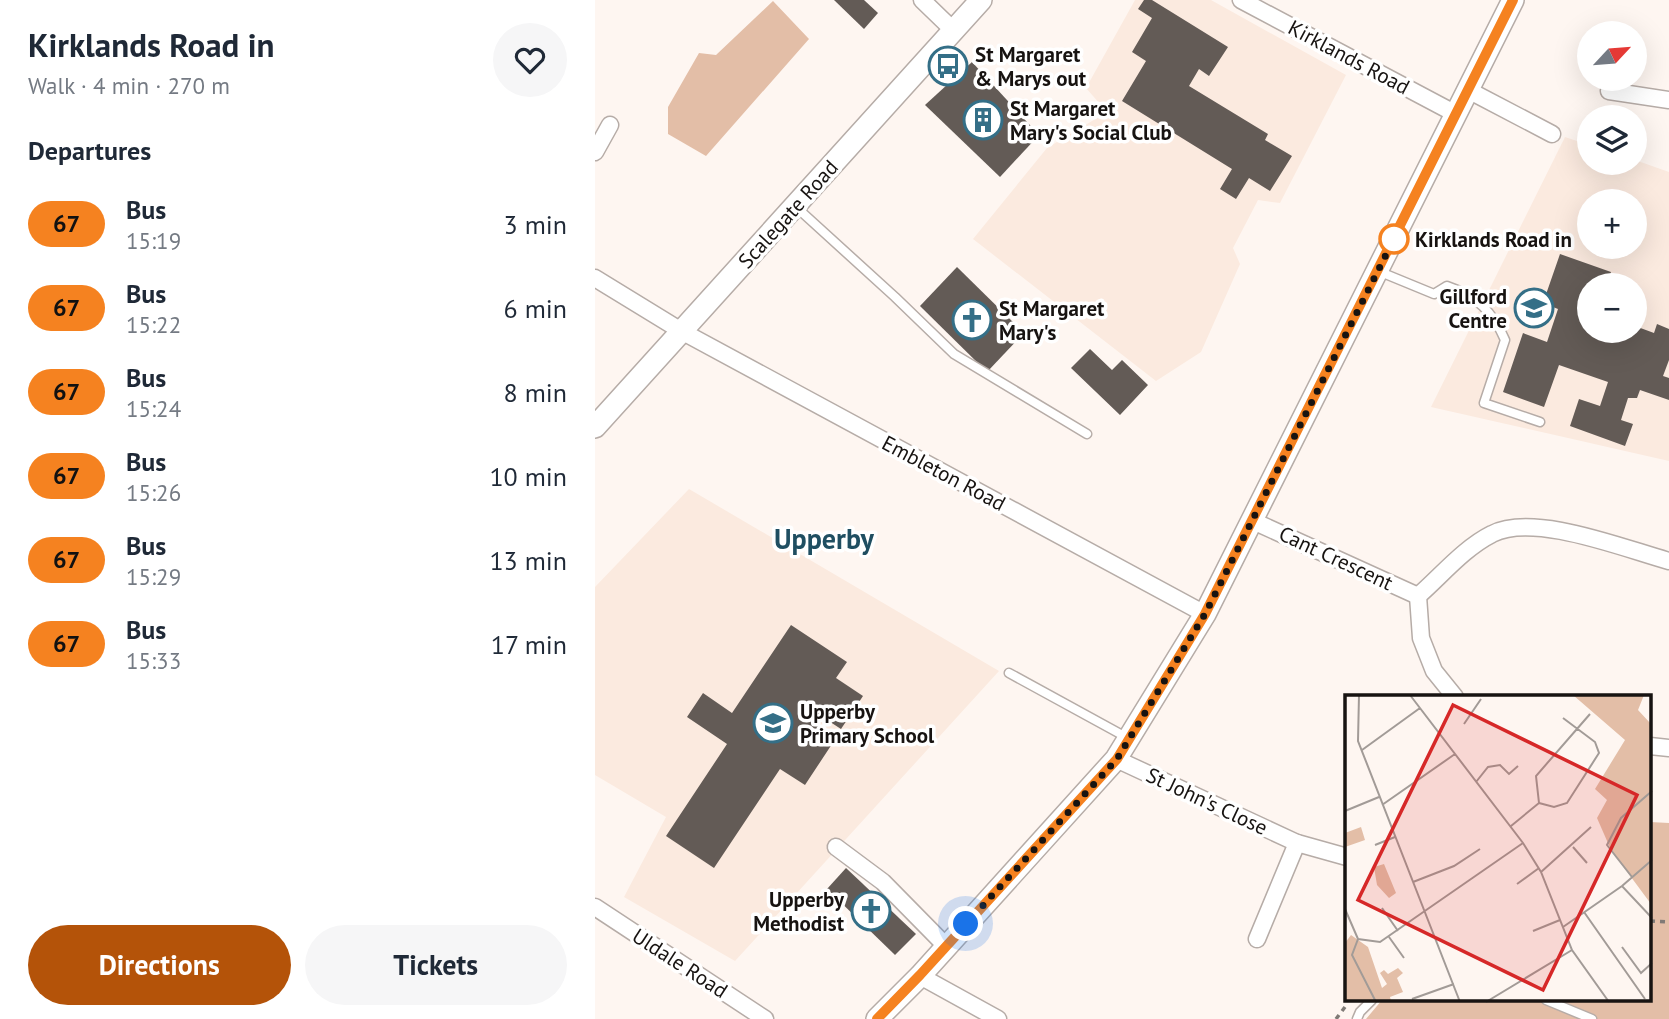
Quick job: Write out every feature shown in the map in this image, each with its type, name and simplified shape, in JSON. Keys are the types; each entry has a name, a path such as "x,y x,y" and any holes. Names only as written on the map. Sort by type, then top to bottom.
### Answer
{"street":[{"path":"922,0 953,30"},
{"name":"Scalegate Road","path":"595,427 981,0"},
{"name":"Kirklands Road","path":"1241,0 1456,114"},
{"path":"877,1019 1117,759 1205,614 1513,0"},
{"path":"1468,90 1552,134"},
{"path":"1609,91 1669,100"},
{"path":"595,152 610,125"},
{"name":"Embleton Road","path":"595,278 683,332 1205,614"},
{"name":"Cant Crescent","path":"1253,521 1418,596"},
{"name":"Cant Crescent","path":"1418,596 1468,551 1493,533 1531,526 1562,531 1669,561"},
{"name":"Cant Crescent","path":"1418,596 1422,638 1434,671 1453,695"},
{"path":"1651,746 1669,748"},
{"name":"St John's Close","path":"1117,759 1297,843 1345,856"},
{"path":"1257,939 1297,843"},
{"path":"836,847 883,882 946,946"},
{"name":"Uldale Road","path":"595,907 765,1019"},
{"path":"920,975 998,1019"}],"lane":[{"path":"795,206 954,354 1087,434"},
{"path":"1378,271 1434,294 1447,286 1468,293 1497,321 1505,340 1484,403 1540,422"},
{"path":"1009,673 1129,738"},
{"path":"1357,1019 1370,1002"},
{"path":"1551,1002 1592,1019"}],"path":[{"path":"1651,921 1669,922"},
{"path":"1336,1019 1349,1002"}],"shaded area":[{"path":"1135,0 1211,0 1346,75 1280,203 1258,200 1233,248 1240,264 1201,352 1156,381 973,239 1047,148 1107,112 1086,88"},
{"path":"773,1 809,39 706,156 668,134 668,107 699,53 716,55"},
{"name":"Gillford Centre","path":"1565,137 1577,141 1577,175 1647,175 1647,164 1669,172 1669,461 1431,407"},
{"name":"Upperby Primary School","path":"689,489 999,671 735,961 624,897 666,817 595,775 595,587"},
{"path":"1651,822 1669,823 1669,1019 1366,1019 1380,1002 1651,1002"}],"building":[{"path":"834,0 864,0 878,13 864,29"},
{"path":"1144,0 1152,0 1228,47 1209,76 1199,69 1189,86 1268,134 1265,140 1292,156 1270,191 1249,178 1236,199 1220,189 1232,169 1122,101 1146,61 1132,52 1152,18 1138,9"},
{"name":"St Margaret Mary's Social Club","path":"972,62 1039,135 1000,177 925,105"},
{"path":"1560,254 1611,272 1577,273 1577,343 1647,343 1647,330 1654,333 1657,324 1669,329 1669,360 1663,376 1669,378 1669,400 1640,390 1637,398 1628,398 1621,420 1633,424 1625,446 1570,426 1579,399 1600,406 1608,382 1559,365 1544,407 1503,392 1523,333 1547,342 1558,309 1543,303"},
{"name":"St Margaret Mary's","path":"957,267 1024,333 987,372 920,306"},
{"path":"1090,349 1112,370 1122,360 1148,385 1120,415 1071,368"},
{"path":"791,625 847,662 836,678 863,696 841,729 821,716 815,724 836,738 805,785 780,769 714,868 666,836 727,744 687,717 703,693 732,713"},
{"name":"Upperby Methodist","path":"846,868 916,934 895,955 827,889"}],"bus line":[{"name":"67","path":"877,1019 1117,759 1205,614 1513,0"}],"place":[{"name":"St Margaret & Marys out","path":"948,66"},
{"name":"St Margaret Mary's Social Club","path":"983,120"},
{"name":"Kirklands Road in","path":"1394,239"},
{"name":"Gillford Centre","path":"1534,308"},
{"name":"St Margaret Mary's","path":"972,320"},
{"name":"Upperby Primary School","path":"773,723"},
{"name":"Upperby Methodist","path":"871,911"}],"district":[{"name":"Upperby","path":"824,538"}],"route":[{"path":"966,924 1117,759 1205,614 1394,239"}]}
